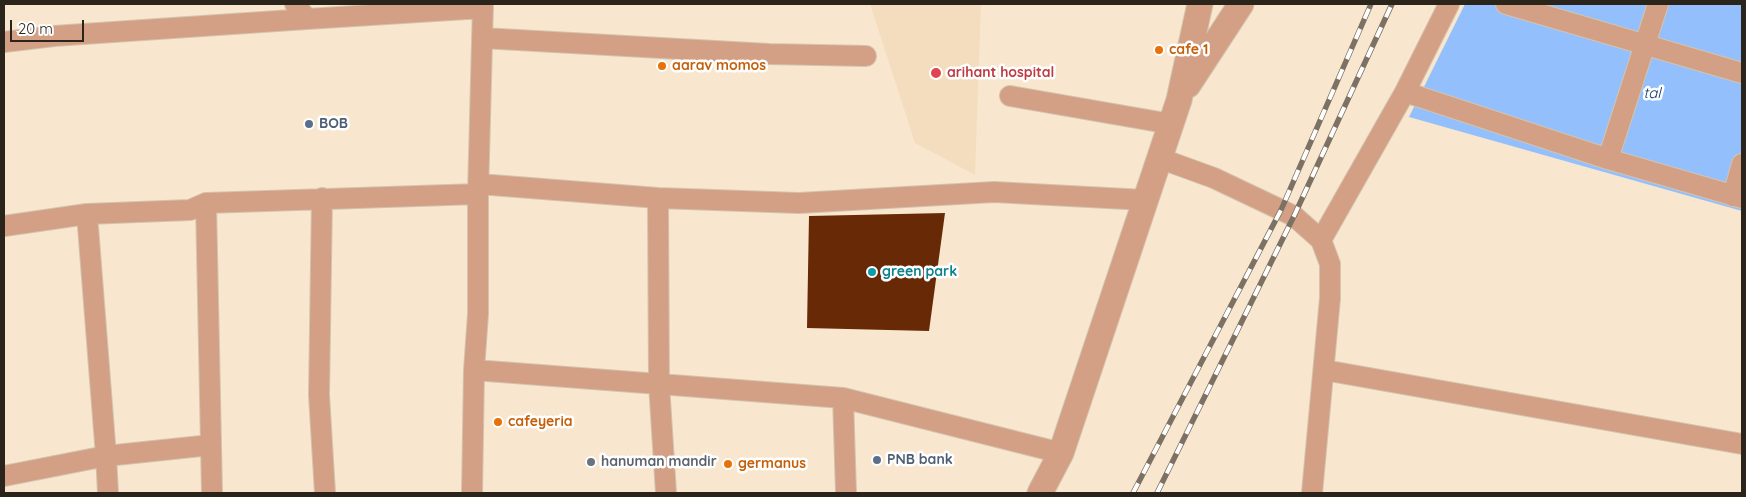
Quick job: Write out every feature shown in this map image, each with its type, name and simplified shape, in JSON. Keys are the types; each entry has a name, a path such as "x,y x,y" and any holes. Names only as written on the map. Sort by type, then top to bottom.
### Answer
{"street":[{"path":"1040,493 1060,453 1179,100 1200,4"},
{"path":"1179,100 1241,4"},
{"path":"1321,240 1405,92 1449,4"},
{"path":"1506,4 1645,46 1742,72"},
{"path":"1608,159 1658,4"},
{"path":"4,42 301,12 483,6 478,189 478,314 474,370 472,493"},
{"path":"482,38 769,54 866,56"},
{"path":"1405,92 1608,159 1738,197 1742,164"},
{"path":"1010,96 1171,124"},
{"path":"1160,158 1214,178 1288,213 1321,240 1330,264 1330,298 1312,493"},
{"path":"4,226 87,214 190,210 206,203 478,189 799,204 994,192 1146,200"},
{"path":"322,198 319,395 325,493"},
{"path":"658,198 660,384 666,493"},
{"path":"206,203 212,493"},
{"path":"87,214 108,493"},
{"path":"474,370 843,398 1060,453"},
{"path":"1324,370 1742,444"},
{"path":"843,398 846,493"},
{"path":"4,476 106,456 211,445"}],"shaded area":[{"name":"arihant hospital","path":"870,4 981,4 975,175 915,143"}],"water":[{"name":"tal","path":"1465,4 1742,4 1742,211 1409,117"}],"building":[{"name":"green park","path":"945,213 929,331 807,328 809,216"}],"railway":[{"path":"1133,493 1281,210 1371,4"},
{"path":"1157,493 1294,216 1392,4"}],"place":[{"name":"cafe 1","path":"1159,50"},
{"name":"aarav momos","path":"662,66"},
{"name":"arihant hospital","path":"936,73"},
{"name":"BOB","path":"309,124"},
{"name":"green park","path":"872,272"},
{"name":"cafeyeria","path":"498,422"},
{"name":"PNB bank","path":"877,460"},
{"name":"hanuman mandir","path":"591,462"},
{"name":"germanus","path":"728,464"}]}
